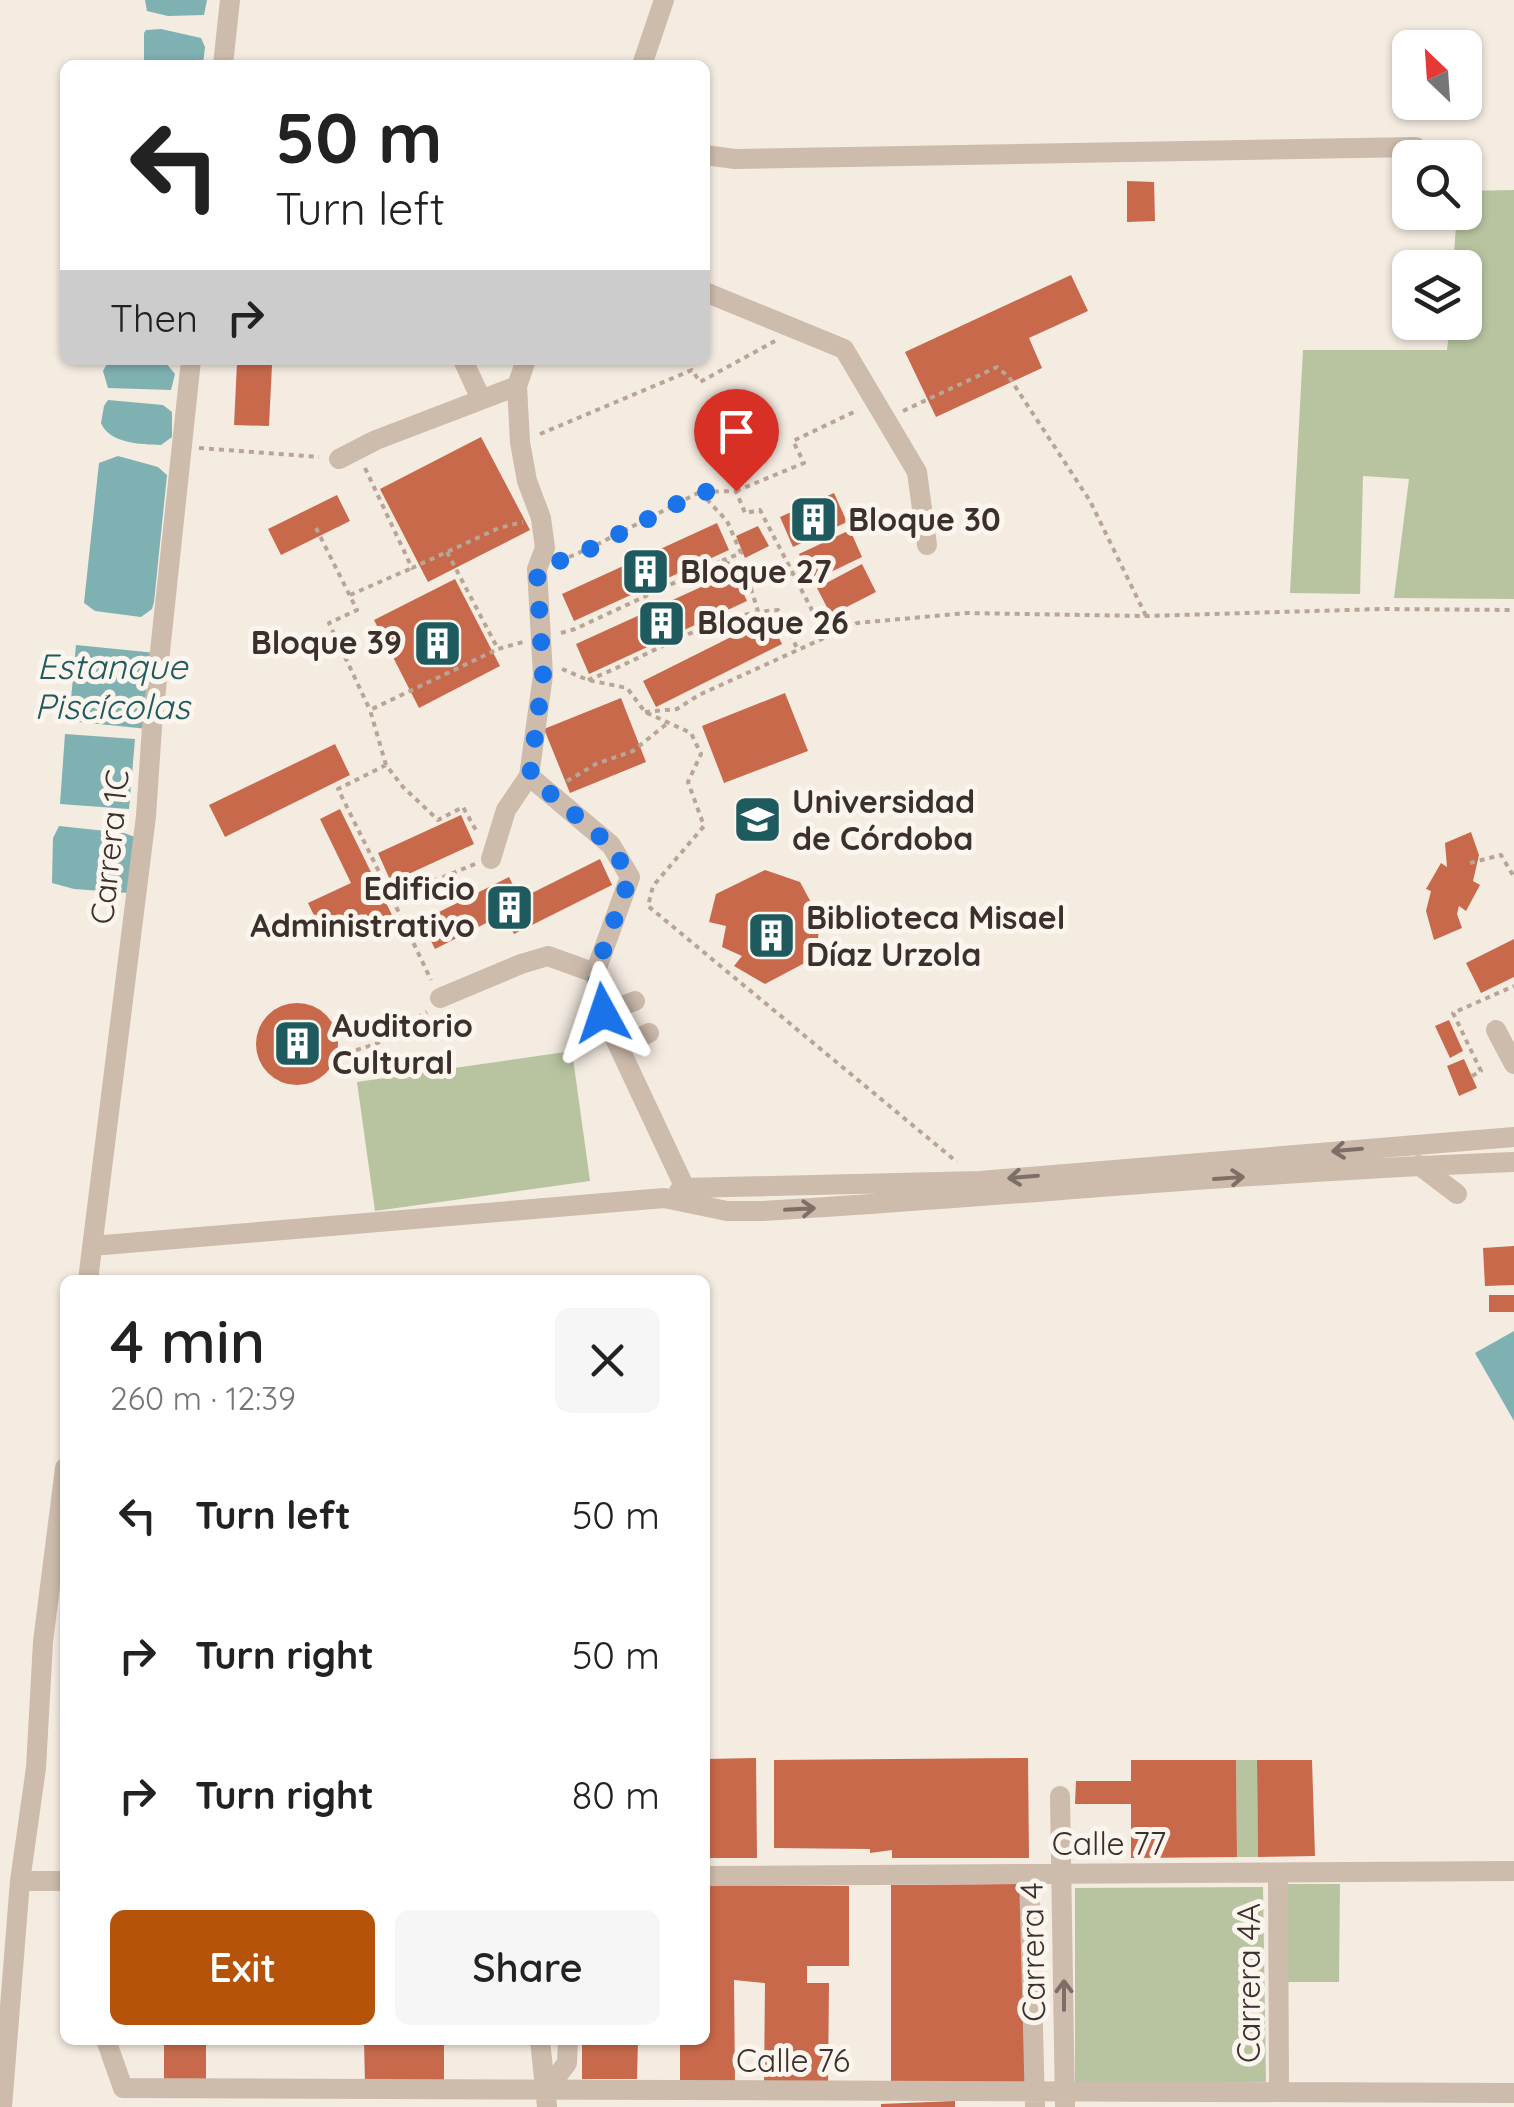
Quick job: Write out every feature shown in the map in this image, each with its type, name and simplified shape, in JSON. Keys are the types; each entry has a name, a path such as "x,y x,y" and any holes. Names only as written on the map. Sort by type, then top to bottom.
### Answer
{"street":[{"path":"224,60 230,0"},
{"path":"644,60 664,0"},
{"path":"710,156 960,157 1392,148"},
{"path":"710,294 844,349 917,472 928,545"},
{"name":"Carrera 1C","path":"89,1275 146,816 189,365"},
{"path":"465,365 481,399"},
{"path":"491,859 506,810 530,776 543,675 537,570 545,548 520,442 516,386 524,365"},
{"path":"348,454 516,386"},
{"path":"530,776 611,846 630,877 595,973 603,1013 685,1188 703,1208"},
{"path":"440,998 548,956 595,973"},
{"path":"603,1013 635,1000"},
{"path":"1496,1030 1514,1064"},
{"path":"619,1047 649,1033"},
{"path":"1407,1159 1514,1137"},
{"path":"664,1198 685,1188 980,1181 1407,1159 1514,1162"},
{"path":"1407,1159 1458,1194"},
{"path":"92,1246 664,1198 727,1211 992,1198 1190,1172"},
{"path":"2,2107 20,1881 36,1768 43,1642 60,1508"},
{"name":"Carrera 4","path":"1060,1796 1064,2100"},
{"name":"Calle 77","path":"710,1876 1514,1871"},
{"name":"Carrera 4A","path":"1278,1873 1279,2092"},
{"name":"Carrera 4","path":"1029,1874 1035,2099"},
{"path":"20,1881 60,1881"},
{"name":"Calle 76","path":"108,2045 123,2088 547,2098 1064,2100 1279,2092 1514,2093"},
{"path":"540,2045 547,2098"},
{"path":"547,2098 567,2064 568,2045"}],"path":[{"path":"520,442 692,370 700,382 796,328"},
{"path":"537,570 592,548 700,492 736,491 804,463 793,441 998,367 1009,377 1090,501 1146,616"},
{"path":"181,447 348,454 412,568"},
{"path":"736,491 745,513 760,510 826,637"},
{"path":"370,710 498,649 575,630 741,553 727,521 700,492"},
{"path":"350,595 499,528 541,518"},
{"path":"316,528 357,610 328,623 370,710 386,765 403,788 438,820 464,807 481,841 498,838"},
{"path":"447,552 498,649"},
{"path":"720,562 740,568 758,611"},
{"path":"750,586 792,572"},
{"path":"644,712 677,709 699,695 858,623 967,613 1146,616 1380,609 1514,610"},
{"path":"588,680 730,616 758,611 778,610 798,650"},
{"path":"543,675 561,669 588,680 627,688 644,712 692,733 701,754 688,782 704,826 653,886 648,906 980,1181"},
{"path":"550,791 596,764 632,751 669,722"},
{"path":"336,1056 376,1044 425,1014 440,998 338,789 386,765"},
{"path":"1470,862 1500,855 1514,877"},
{"path":"392,898 491,859"},
{"path":"1472,1076 1480,1071 1453,1013 1514,986"},
{"path":"1456,1037 1464,1033"}],"green space":[{"path":"1514,190 1514,599 1394,598 1409,479 1363,476 1360,594 1290,593 1303,350 1447,350 1448,340 1482,340 1482,250 1454,250 1456,230 1482,230 1482,191"},
{"path":"572,1051 590,1181 375,1211 357,1082"},
{"path":"1236,1760 1257,1760 1258,1857 1237,1857"},
{"path":"1285,1884 1340,1884 1339,1982 1285,1982"},
{"path":"1263,1887 1266,2082 1075,2084 1075,1888"}],"water":[{"path":"145,0 207,0 204,15 168,16 147,11"},
{"path":"161,29 201,38 204,60 144,60 146,30"},
{"path":"106,365 168,365 175,374 171,390 108,388 103,371"},
{"path":"108,400 163,405 172,412 172,437 161,445 127,442 111,435 101,423"},
{"path":"118,456 158,467 167,475 154,602 152,609 141,617 95,611 84,603 99,463"},
{"name":"Estanque Piscícolas","path":"76,645 156,653 148,729 69,721"},
{"path":"65,734 135,739 129,809 60,804"},
{"path":"59,826 135,837 129,893 74,889 52,883 53,838"},
{"path":"1514,1331 1514,1421 1475,1353"}],"building":[{"path":"1127,181 1154,182 1155,221 1127,222"},
{"path":"1071,275 1088,311 1029,338 1042,368 936,417 905,352"},
{"path":"237,365 272,365 269,426 234,425"},
{"path":"481,437 530,530 428,582 380,489"},
{"name":"Bloque 30","path":"834,493 847,522 793,547 780,517"},
{"path":"337,495 350,521 281,555 268,529"},
{"name":"Bloque 27","path":"717,523 729,550 574,621 562,594"},
{"path":"758,526 769,546 745,558 736,536"},
{"path":"850,530 862,557 812,581 799,554"},
{"path":"862,564 876,592 831,615 817,588"},
{"name":"Bloque 26","path":"734,572 747,601 589,674 576,644"},
{"name":"Bloque 39","path":"455,579 500,666 419,708 374,620"},
{"path":"769,618 782,644 656,707 643,681"},
{"path":"785,693 808,751 724,783 702,726"},
{"path":"621,698 646,762 570,793 544,729"},
{"path":"335,744 350,775 225,837 209,805"},
{"path":"340,809 393,917 373,927 366,914 323,934 308,903 351,883 320,819"},
{"path":"461,815 474,844 391,882 378,853"},
{"path":"1471,832 1479,855 1473,881 1480,885 1466,911 1459,906 1457,914 1462,928 1434,940 1426,911 1431,891 1426,889 1441,863 1447,867 1445,843"},
{"name":"Edificio Administrativo","path":"600,859 612,885 514,934 504,914 435,949 421,921 509,877 520,899"},
{"name":"Biblioteca Misael Díaz Urzola","path":"765,870 800,882 820,919 816,957 765,984 734,966 742,956 722,947 726,926 709,922 716,894"},
{"path":"1514,939 1514,977 1481,993 1466,963"},
{"name":"Auditorio Cultural","path":"297,1003 313,1006 326,1015 335,1028 335,1060 326,1073 313,1082 297,1085 281,1082 268,1073 259,1060 256,1044 259,1028 268,1015 281,1006"},
{"path":"1449,1020 1463,1051 1450,1058 1435,1026"},
{"path":"1464,1059 1477,1088 1459,1096 1447,1066"},
{"path":"1514,1246 1514,1285 1485,1286 1483,1248"},
{"path":"1489,1295 1514,1295 1514,1312 1489,1312"},
{"path":"756,1758 757,1858 710,1858 710,1759"},
{"path":"1028,1758 1029,1858 892,1858 892,1850 870,1853 870,1849 774,1848 774,1760"},
{"path":"1131,1760 1236,1760 1237,1857 1131,1858 1131,1804 1075,1804 1076,1781 1131,1781"},
{"path":"1257,1760 1312,1760 1315,1856 1258,1857"},
{"path":"1023,1884 1030,2083 891,2081 891,1885"},
{"path":"710,1885 849,1886 849,1966 807,1966 807,1983 829,1983 828,2084 764,2083 765,1983 734,1980 735,2083 680,2084 680,2045 710,2045"},
{"path":"164,2045 206,2045 206,2083 164,2083"},
{"path":"364,2045 444,2045 444,2085 365,2084"},
{"path":"582,2045 638,2045 637,2079 582,2079"},
{"path":"955,2101 955,2107 881,2107 881,2104"}],"place":[{"name":"Bloque 30","path":"813,520"},
{"name":"Bloque 27","path":"645,572"},
{"name":"Bloque 26","path":"662,623"},
{"name":"Bloque 39","path":"437,643"},
{"name":"Universidad de Córdoba","path":"757,820"},
{"name":"Edificio Administrativo","path":"510,907"},
{"name":"Biblioteca Misael Díaz Urzola","path":"771,936"},
{"name":"Auditorio Cultural","path":"297,1044"}],"route":[{"path":"603,1013 595,973 630,877 611,846 530,776 543,675 537,570 592,548 700,492 736,491"}]}
